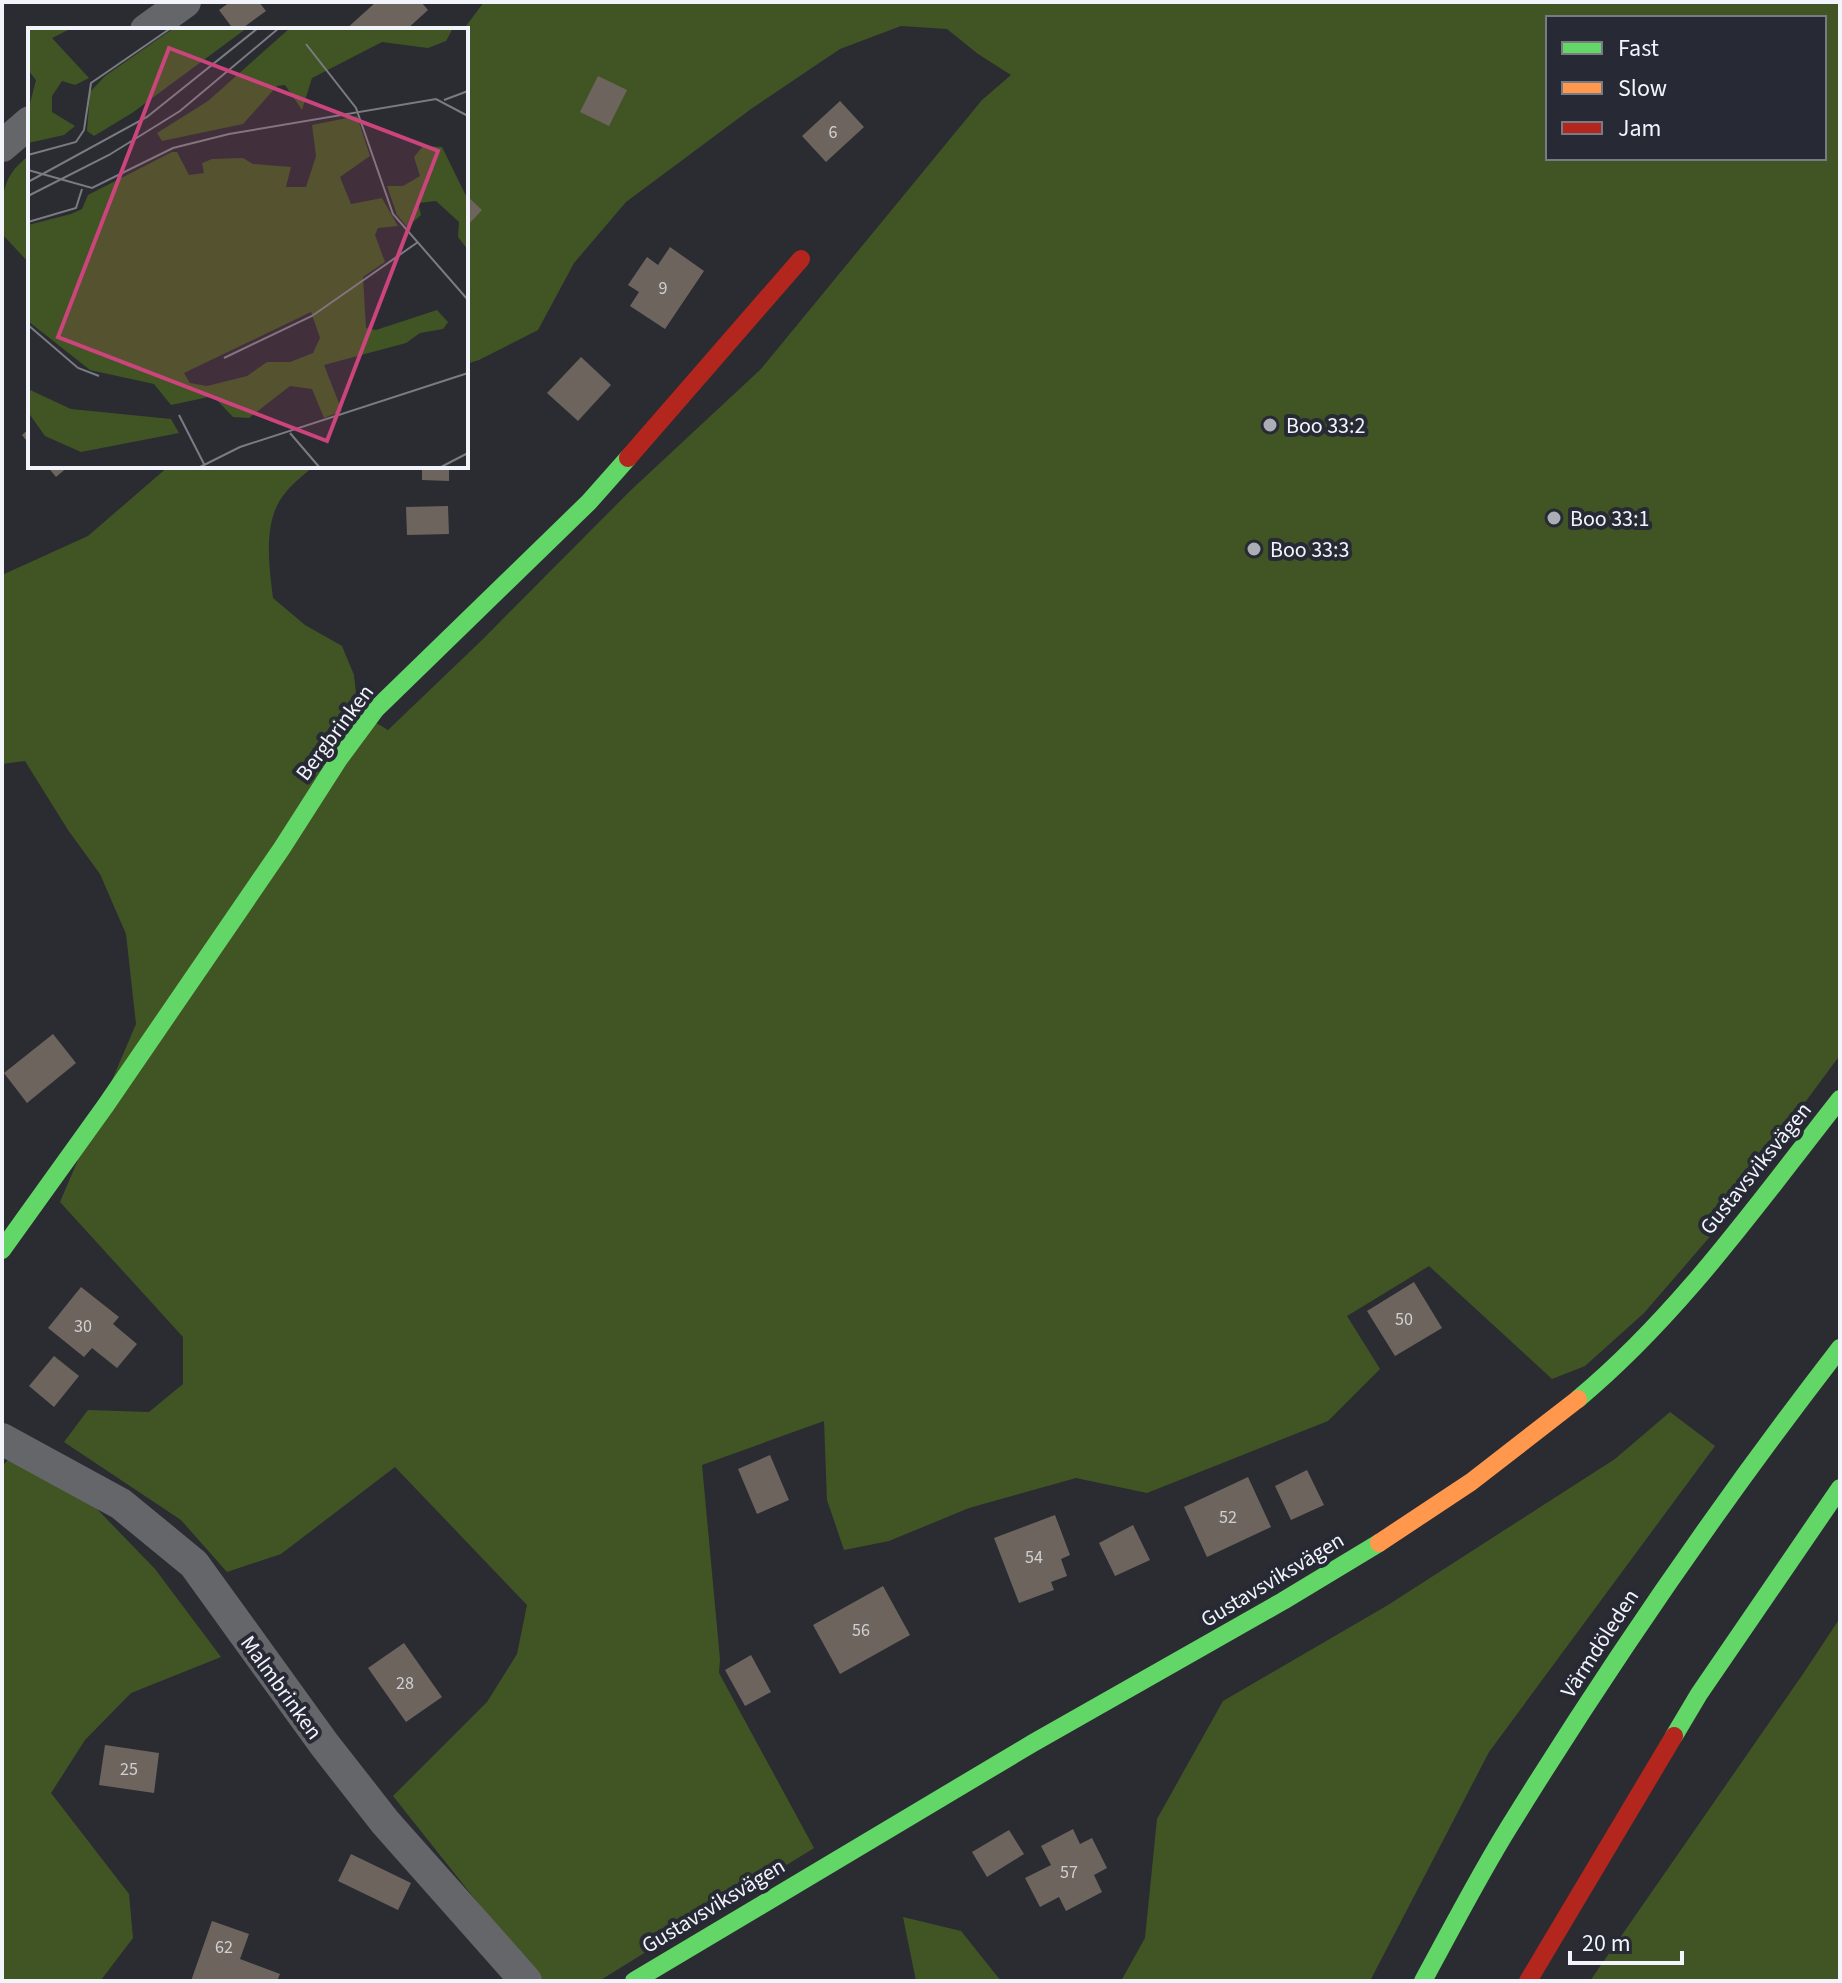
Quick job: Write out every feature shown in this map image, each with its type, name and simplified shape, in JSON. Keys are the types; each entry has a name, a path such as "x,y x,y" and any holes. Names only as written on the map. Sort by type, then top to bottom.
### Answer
{"main road":[{"name":"Bergbrinken","path":"2,1250 106,1105 376,709 589,502 801,259"},
{"name":"Gustavsviksvägen","path":"634,1981 1026,1748 1282,1604 1403,1528 1529,1438 1588,1391 1651,1331 1693,1284 1840,1099"},
{"name":"Värmdöleden","path":"1423,1981 1507,1830 1633,1632 1770,1439 1840,1348"},
{"path":"1528,1981 1699,1694 1840,1488"}],"street":[{"path":"149,28 185,2"},
{"path":"2,146 28,124"},
{"name":"Malmbrinken","path":"2,1439 121,1504 194,1564 324,1744 385,1822 526,1981"}],"green space":[{"path":"484,2 1840,2 1840,1055 1775,1143 1764,1174 1644,1313 1585,1366 1552,1379 1429,1266 1347,1316 1380,1369 1328,1421 1147,1493 1076,1478 969,1508 889,1541 844,1550 827,1500 824,1421 702,1465 719,1673 814,1848 599,1981 540,1981 393,1796 487,1702 517,1654 527,1605 395,1467 281,1554 227,1572 181,1520 64,1442 88,1410 149,1412 183,1384 183,1337 60,1202 136,1024 126,934 100,874 25,761 2,764 2,575 88,536 167,468 312,468 286,492 273,515 269,543 273,598 305,625 342,646 354,675 358,712 388,730 630,491 761,369 982,100 1011,75 947,29 901,26 840,49 751,109 626,202 574,263 538,330 468,363 468,28 464,28"},
{"path":"28,157 28,262 2,234 5,188 20,163"},
{"path":"1670,1412 1715,1446 1489,1752 1370,1981 1121,1981 1145,1938 1157,1819 1223,1701 1388,1605 1615,1459"},
{"path":"12,1456 97,1509 155,1569 221,1657 131,1693 85,1740 51,1793 129,1894 133,1938 101,1980 97,1981 2,1981 2,1466"},
{"path":"1840,1618 1840,1981 1590,1981 1805,1671"},
{"path":"903,1917 961,1931 1001,1981 916,1981"}],"building":[{"path":"230,2 259,2 266,11 243,28 232,28 219,10"},
{"path":"376,2 421,2 428,10 408,28 347,28"},
{"path":"598,76 627,90 609,126 580,112"},
{"path":"840,101 864,127 826,162 802,136"},
{"path":"468,197 482,210 468,225"},
{"path":"670,247 704,271 665,329 630,306 639,292 628,285 647,257 658,265"},
{"path":"581,357 611,385 578,421 547,393"},
{"path":"49,468 67,468 56,477"},
{"path":"422,468 449,468 449,481 422,480"},
{"path":"448,506 449,534 407,535 406,507"},
{"path":"53,1034 76,1063 27,1103 4,1073"},
{"path":"1414,1282 1442,1328 1395,1356 1367,1311"},
{"path":"81,1287 119,1317 113,1324 137,1344 117,1368 92,1348 84,1357 48,1328"},
{"path":"54,1356 79,1376 54,1407 29,1386"},
{"path":"770,1455 789,1500 757,1514 738,1469"},
{"path":"1307,1470 1324,1505 1291,1520 1275,1486"},
{"path":"1248,1477 1271,1527 1207,1557 1184,1507"},
{"path":"1055,1515 1070,1555 1061,1559 1067,1576 1051,1582 1054,1590 1019,1603 994,1538"},
{"path":"1133,1525 1150,1560 1115,1576 1099,1543"},
{"path":"883,1586 910,1635 840,1674 813,1625"},
{"path":"404,1643 442,1697 406,1722 368,1668"},
{"path":"751,1655 771,1692 745,1706 725,1670"},
{"path":"105,1745 159,1753 154,1793 99,1785"},
{"path":"1073,1829 1080,1844 1092,1838 1107,1868 1094,1875 1102,1892 1066,1911 1059,1897 1040,1907 1025,1878 1051,1865 1041,1846"},
{"path":"1009,1830 1024,1854 987,1877 972,1852"},
{"path":"351,1854 411,1883 398,1910 338,1881"},
{"path":"212,1921 249,1934 240,1959 280,1974 277,1981 191,1981"}],"traffic: fast":[{"path":"2,1250 106,1105 282,848 339,759 376,709 589,502 628,458"},
{"path":"1578,1399 1615,1366 1684,1294 1840,1099"},
{"path":"1423,1981 1498,1846 1587,1704 1668,1583 1840,1348"},
{"path":"1674,1736 1699,1694 1840,1488"},
{"path":"634,1981 1033,1743 1379,1543"}],"traffic: slow":[{"path":"1379,1543 1471,1482 1578,1399"}],"traffic: jam":[{"path":"628,458 801,259"},
{"path":"1528,1981 1674,1736"}],"place":[{"name":"Boo 33:2","path":"1270,425"},
{"name":"Boo 33:1","path":"1554,518"},
{"name":"Boo 33:3","path":"1254,549"}]}
